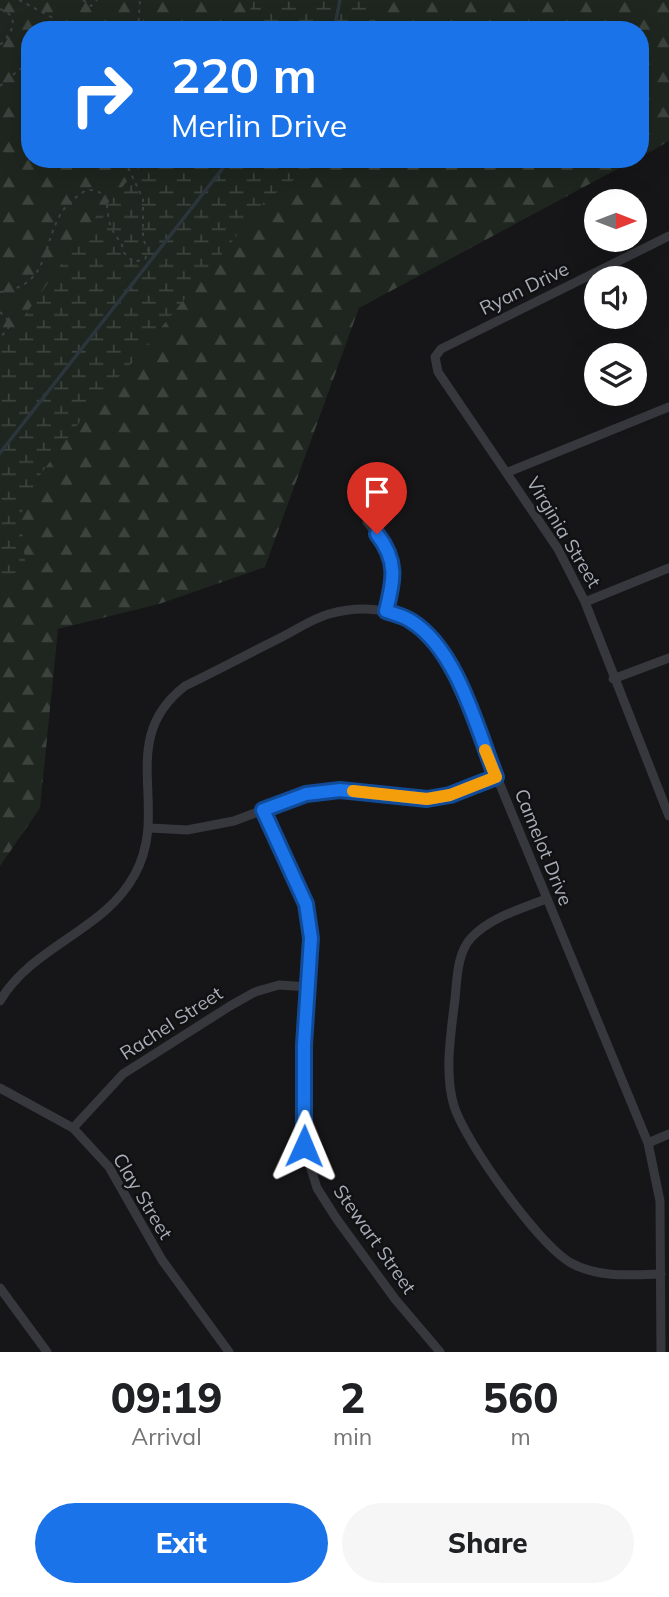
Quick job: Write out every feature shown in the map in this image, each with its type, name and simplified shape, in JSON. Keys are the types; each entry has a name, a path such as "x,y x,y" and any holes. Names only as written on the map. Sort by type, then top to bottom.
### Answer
{"street":[{"name":"Ryan Drive","path":"435,357 441,349 669,236"},
{"name":"Virginia Street","path":"435,357 438,372 558,549 585,602 669,816"},
{"path":"508,472 669,407"},
{"path":"367,522 387,547 394,562 394,579 386,611"},
{"path":"585,602 669,568"},
{"name":"Camelot Drive","path":"0,1001 18,975 37,958 117,902 135,874 150,828 145,758 148,741 156,718 170,698 185,686 328,614 360,610 386,611 410,620 439,647 451,666 648,1143 660,1201 662,1352"},
{"path":"613,678 669,658"},
{"path":"150,828 187,830 234,821 306,794 340,790 427,799 450,795 496,777"},
{"name":"Stewart Street","path":"263,810 306,904 311,938 304,1045 304,1146 317,1188 336,1219 395,1299 440,1352"},
{"path":"546,899 500,917 490,924 470,939 459,961 450,1065 454,1105 481,1159 550,1246 572,1263 592,1270 618,1275 661,1274"},
{"name":"Rachel Street","path":"73,1128 123,1074 230,1006 255,992 279,985 309,987"},
{"name":"Clay Street","path":"0,1088 73,1128 109,1167 162,1260 229,1352"},
{"path":"648,1143 669,1134"},
{"path":"0,1288 47,1352"}],"path":[{"path":"19,0 54,21"},
{"path":"83,0 91,6 97,0"},
{"path":"139,21 140,0"},
{"path":"0,9 10,14 14,22 12,33 0,45"},
{"path":"0,86 21,69"},
{"path":"0,292 15,292 33,278 42,266 59,216 69,203 86,190 102,193 108,200 111,227 123,245 124,253 134,262 145,260 149,251 142,230 145,208 140,187 129,168"},
{"path":"0,312 7,319 9,327 0,338"}],"green space":[{"path":"0,0 669,0 669,141 649,152 649,21 21,21 21,168 619,168 359,308 265,567 159,604 58,629 40,808 0,866"},
{"path":"254,0 375,0 375,21 246,21"},
{"path":"139,168 310,168 265,201 133,362 96,400 40,475 24,504 21,520 25,561 22,569 0,581 0,350 93,220"}],"waterway":[{"path":"336,21 340,0"},
{"path":"0,453 223,168"}],"slow traffic":[{"path":"353,791 427,799 450,795 496,777 485,750"}],"route":[{"path":"304,1146 304,1045 311,938 306,904 263,810 306,794 340,790 427,799 450,795 496,777 451,666 439,647 426,632 410,620 386,611 394,579 394,562 377,534"}]}
